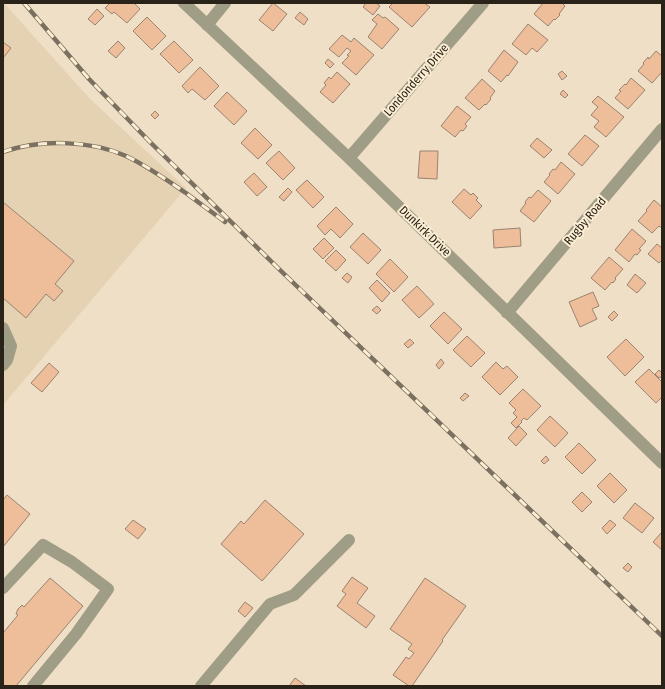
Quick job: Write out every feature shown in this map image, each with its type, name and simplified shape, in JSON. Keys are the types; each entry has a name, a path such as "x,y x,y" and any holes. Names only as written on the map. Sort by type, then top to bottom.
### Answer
{"street":[{"name":"Dunkirk Drive","path":"184,3 349,158 662,461"},
{"path":"207,25 225,3"},
{"name":"Londonderry Drive","path":"349,158 483,3"},
{"name":"Rugby Road","path":"508,312 662,129"},
{"path":"3,328 11,346 7,360 3,365"},
{"path":"201,686 270,604 294,595 349,540"},
{"path":"3,588 42,545 72,562 108,589 76,634 33,686"}],"shaded area":[{"path":"3,3 90,99 186,188 3,405"}],"building":[{"path":"110,3 134,3 140,9 127,23 114,12 112,14 105,8"},
{"path":"273,3 287,14 273,31 259,20"},
{"path":"366,3 376,3 380,6 373,15 363,7"},
{"path":"393,3 424,3 430,7 412,27 389,7"},
{"path":"543,3 562,3 565,6 559,14 560,15 548,26 534,14"},
{"path":"97,9 104,16 95,25 88,19"},
{"path":"300,12 308,19 304,25 295,18"},
{"path":"378,14 383,18 385,17 399,29 382,49 368,37 377,24 372,20"},
{"path":"147,17 166,36 152,50 133,31"},
{"path":"528,24 548,40 537,52 532,48 526,55 512,44"},
{"path":"342,35 351,42 354,38 374,55 356,75 342,63 349,56 347,55 351,51 347,48 339,57 329,49"},
{"path":"118,41 125,48 116,58 108,51"},
{"path":"174,41 193,60 179,73 160,54"},
{"path":"3,42 11,48 3,58"},
{"path":"504,50 518,62 508,76 507,75 501,82 488,71"},
{"path":"656,51 662,56 662,72 652,83 638,71 648,57 649,59"},
{"path":"328,59 334,64 330,68 325,63"},
{"path":"200,67 219,86 205,100 192,89 188,93 182,86"},
{"path":"562,71 567,76 562,80 558,74"},
{"path":"337,72 350,84 333,103 320,92 326,85 324,83 329,77 331,79"},
{"path":"631,78 645,90 628,109 615,98 621,91 619,90 625,84 626,85"},
{"path":"482,79 495,91 486,105 485,104 479,110 465,98"},
{"path":"563,90 568,95 565,98 560,94"},
{"path":"227,92 247,111 234,125 214,106"},
{"path":"598,96 624,117 606,137 594,127 599,121 591,115 598,107 592,102"},
{"path":"457,106 471,117 465,124 467,126 463,131 461,130 455,137 441,126"},
{"path":"155,111 159,115 155,119 151,115"},
{"path":"255,128 272,145 258,159 241,143"},
{"path":"585,135 599,146 582,166 568,154"},
{"path":"537,138 552,150 544,158 530,146"},
{"path":"279,151 295,168 283,180 266,163"},
{"path":"420,151 438,151 437,179 418,178"},
{"path":"561,162 575,174 558,194 544,182 553,169 555,170"},
{"path":"254,173 267,187 257,196 244,182"},
{"path":"307,180 324,197 313,208 296,190"},
{"path":"288,188 292,192 284,201 279,197"},
{"path":"464,189 471,195 473,193 478,198 476,200 482,206 470,219 452,202"},
{"path":"538,190 551,201 534,222 520,211 529,197 531,198"},
{"path":"654,200 662,207 662,228 659,226 652,233 638,221"},
{"path":"3,202 74,261 55,284 63,291 54,301 46,294 26,318 3,298"},
{"path":"336,207 353,224 340,238 331,229 325,235 317,226"},
{"path":"520,228 521,246 494,248 493,230"},
{"path":"632,229 646,241 639,249 641,250 637,255 635,254 629,262 615,250"},
{"path":"363,233 381,250 368,264 350,247"},
{"path":"324,238 334,248 323,259 313,249"},
{"path":"657,244 662,248 662,260 659,263 648,254"},
{"path":"336,250 346,260 336,271 325,261"},
{"path":"609,257 623,269 615,278 616,279 613,283 612,282 605,290 591,278"},
{"path":"390,259 408,277 394,292 376,274"},
{"path":"347,273 352,277 348,283 342,278"},
{"path":"635,274 646,283 637,293 627,285"},
{"path":"377,280 390,293 382,302 369,288"},
{"path":"417,286 434,304 419,318 402,300"},
{"path":"593,292 599,306 592,309 597,319 580,327 569,302"},
{"path":"377,306 381,310 377,314 372,310"},
{"path":"614,311 618,315 612,321 608,317"},
{"path":"444,312 462,329 448,344 430,326"},
{"path":"467,336 485,353 471,367 453,350"},
{"path":"410,339 414,343 408,348 404,344"},
{"path":"626,339 644,357 625,376 607,357"},
{"path":"441,359 444,363 439,369 436,365"},
{"path":"496,362 503,369 507,366 518,377 500,395 482,377"},
{"path":"49,363 59,372 42,392 31,383"},
{"path":"649,369 662,382 662,397 656,403 635,382"},
{"path":"659,370 662,373 662,376 659,378 655,374"},
{"path":"523,389 541,406 527,420 524,418 516,428 511,423 517,417 513,413 516,410 509,403"},
{"path":"465,393 469,396 463,401 460,398"},
{"path":"550,416 568,433 555,447 537,430"},
{"path":"519,426 527,434 516,446 508,438"},
{"path":"579,443 596,460 582,474 565,457"},
{"path":"546,456 549,460 544,464 541,461"},
{"path":"610,473 627,490 614,503 597,486"},
{"path":"582,492 592,502 582,512 572,502"},
{"path":"7,495 30,514 3,547 3,500"},
{"path":"265,500 304,534 262,581 221,544 241,521 244,524"},
{"path":"635,503 654,518 642,533 623,518"},
{"path":"133,520 146,529 138,539 125,529"},
{"path":"610,520 616,525 607,534 602,528"},
{"path":"662,532 662,550 653,542"},
{"path":"628,563 632,567 628,572 623,568"},
{"path":"352,577 368,588 357,603 375,616 366,628 337,606 346,594 342,591"},
{"path":"50,578 83,606 16,686 3,686 3,633 18,615 16,614 18,609 22,605 24,607"},
{"path":"425,578 466,606 412,686 409,686 393,675 406,657 409,659 414,653 408,649 412,644 390,629"},
{"path":"245,602 253,608 245,617 238,611"},
{"path":"295,678 306,686 289,686"}],"railway":[{"path":"24,3 89,79 150,142 281,271 662,636"},
{"path":"3,152 17,148 49,143 81,144 112,151 126,156 157,173 225,222"}]}
